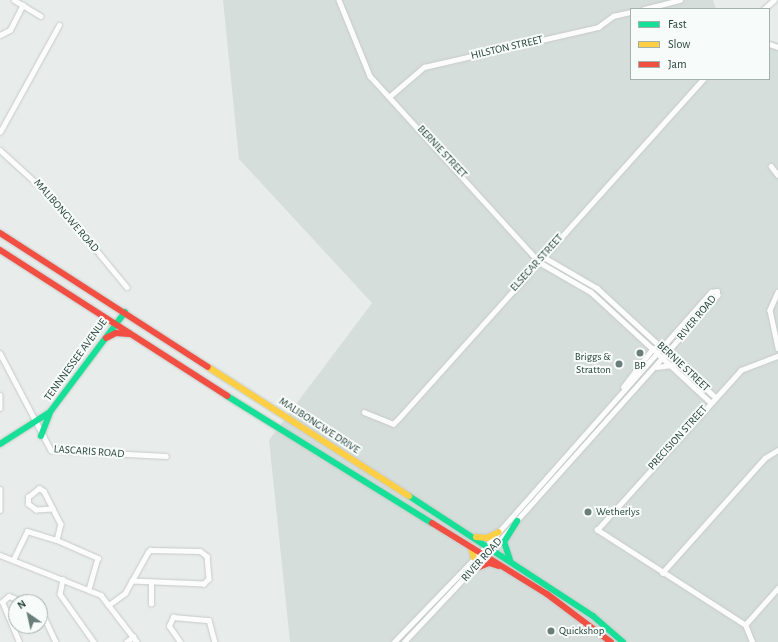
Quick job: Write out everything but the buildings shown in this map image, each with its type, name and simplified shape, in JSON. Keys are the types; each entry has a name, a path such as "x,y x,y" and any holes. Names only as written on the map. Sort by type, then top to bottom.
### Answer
{"main road":[{"name":"MALIBONGWE DRIVE","path":"0,232 513,563 592,616 623,642"},
{"name":"MALIBONGWE DRIVE","path":"0,250 115,324 470,545 588,622 612,642"},
{"name":"TENNNESSEE AVENUE","path":"0,444 50,412 125,312"},
{"path":"104,339 116,333 131,334"},
{"path":"41,436 50,412"},
{"path":"513,563 504,550 504,542 517,521"},
{"path":"471,536 485,538 499,532"},
{"path":"470,545 474,558"},
{"path":"474,569 489,563 509,570"}],"street":[{"path":"14,0 41,16"},
{"name":"BERNIE STREET","path":"339,0 355,46 370,76 535,255 539,262 591,292 658,352 710,402"},
{"path":"648,8 680,0"},
{"path":"765,8 774,0"},
{"path":"0,35 10,30 23,5"},
{"name":"HILSTON STREET","path":"388,97 424,67 598,27 613,16 630,12"},
{"path":"0,132 59,25"},
{"name":"ELSECAR STREET","path":"364,412 393,424 702,80"},
{"name":"MALIBONGWE ROAD","path":"0,150 55,200 127,287"},
{"path":"771,166 778,175"},
{"name":"BERNIE STREET","path":"535,255 543,256 593,286 663,347 715,397"},
{"name":"RIVER ROAD","path":"401,640 474,569 489,548 517,521 718,295 717,291 711,292 617,397 499,532 489,548"},
{"path":"778,292 770,310 778,348"},
{"path":"617,397 653,348"},
{"name":"LASCARIS ROAD","path":"0,353 41,436 54,451 166,456"},
{"name":"PRECISION STREET","path":"662,573 597,530 710,402 746,366 778,356"},
{"path":"654,367 672,365"},
{"path":"0,396 0,408"},
{"path":"752,642 745,624 662,573 760,464 778,450"},
{"path":"53,509 36,510 28,504 28,497 42,488 53,509 61,525 57,540"},
{"path":"0,489 0,510"},
{"path":"13,560 27,531 57,540 98,558 89,590"},
{"path":"110,604 125,593 150,550 206,554 207,583 132,581"},
{"name":"RIVER ROAD","path":"401,640 402,634 474,558 484,554"},
{"path":"0,555 101,595 110,604 137,642"},
{"path":"63,579 60,594 94,642"},
{"path":"151,604 152,582"},
{"path":"745,624 778,588"},
{"path":"8,597 2,602 8,616"},
{"path":"180,642 169,626 174,617 209,620 214,642"},
{"path":"48,625 56,642"},
{"path":"126,642 133,637"},
{"path":"401,640 412,642"}],"shaded area":[{"path":"223,0 713,0 716,8 630,8 630,80 770,80 770,41 778,43 778,642 290,642 269,440 372,303 239,159"}],"traffic: fast":[{"path":"0,444 50,412 125,312"},
{"path":"227,396 432,523"},
{"path":"41,436 50,412"},
{"path":"409,496 593,616 623,642"},
{"path":"510,560 504,542 517,521"}],"traffic: slow":[{"path":"208,367 409,496"},
{"path":"476,537 487,538 499,532"},
{"path":"471,547 474,558"}],"traffic: jam":[{"path":"0,233 208,367"},
{"path":"0,250 227,396"},
{"path":"106,338 116,333 129,334"},
{"path":"432,523 547,594 611,642"},
{"path":"474,569 489,563 499,566"}],"place":[{"name":"BP","path":"640,353"},
{"name":"Briggs & Stratton","path":"619,364"},
{"name":"Wetherlys","path":"588,512"},
{"name":"Quickshop","path":"551,631"}]}
